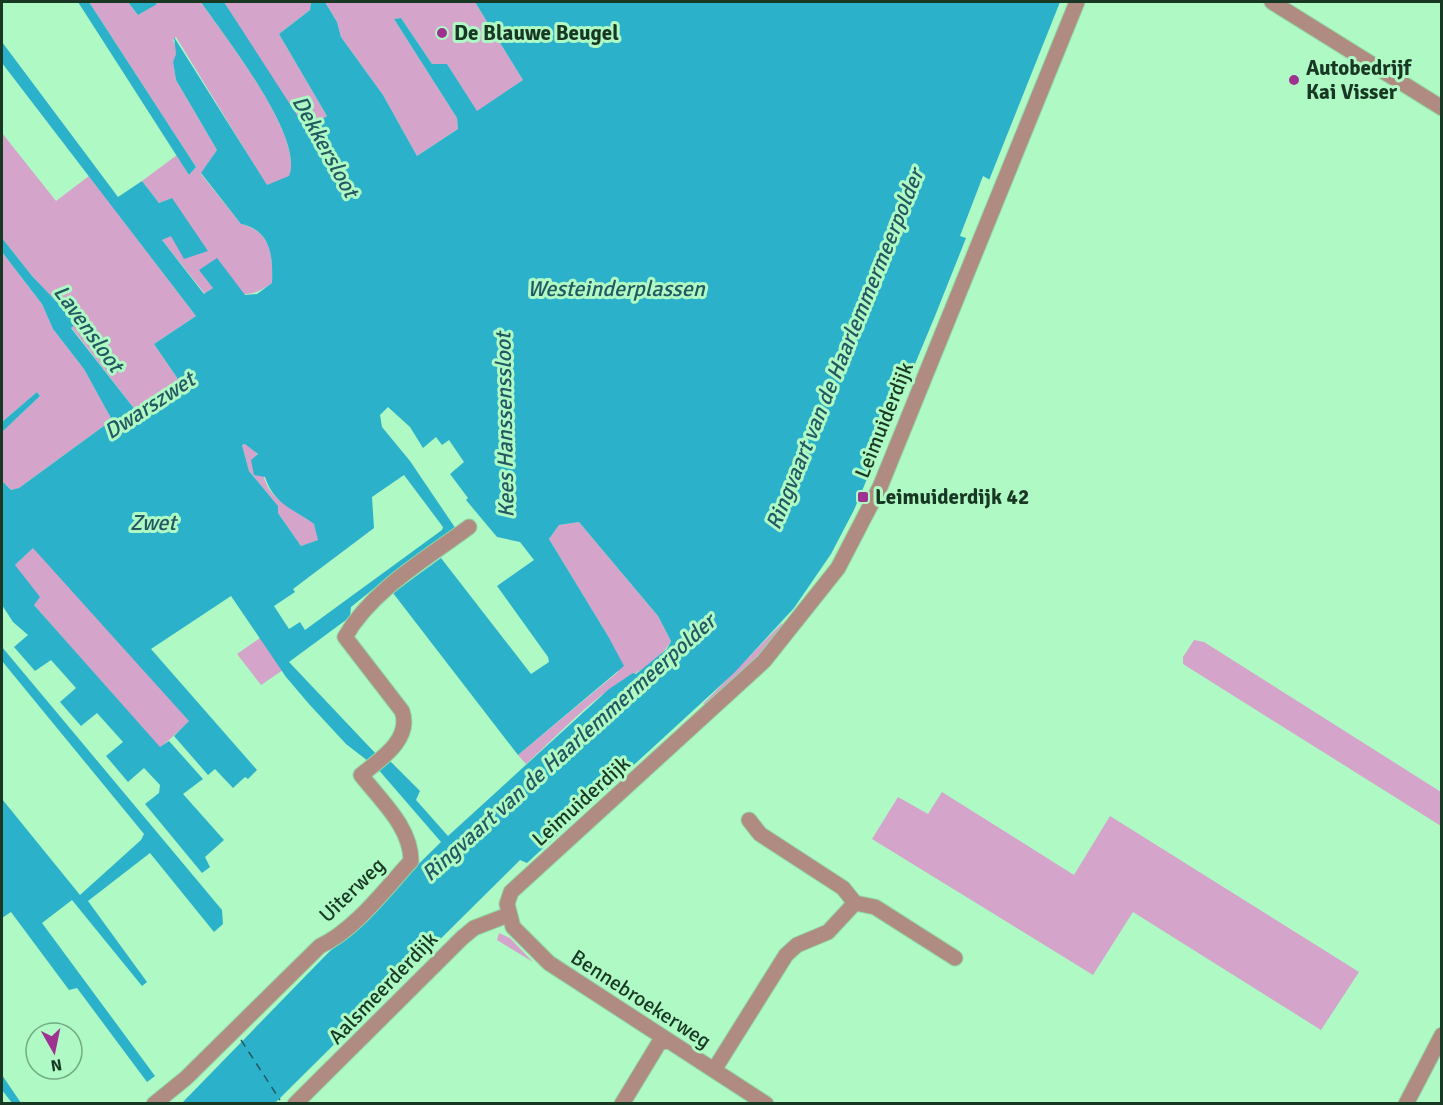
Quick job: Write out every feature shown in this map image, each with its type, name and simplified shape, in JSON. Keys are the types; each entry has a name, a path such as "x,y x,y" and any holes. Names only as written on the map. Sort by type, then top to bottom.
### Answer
{"street":[{"name":"Leimuiderdijk","path":"508,915 507,904 511,892 764,661 838,568 880,487 1077,2"},
{"path":"1272,2 1442,108"},
{"name":"Uiterweg","path":"154,1104 186,1078 321,946 368,909 411,861 411,844 404,830 361,775 386,754 401,737 406,720 402,711 345,638 355,621 384,591 469,527"},
{"path":"748,820 760,834 843,888 855,903 875,907 955,958"},
{"path":"714,1070 786,955 797,945 828,932 855,903"},
{"name":"Bennebroekerweg","path":"508,915 522,939 549,963 766,1104"},
{"name":"Aalsmeerderdijk","path":"295,1104 462,938 474,928 508,915"},
{"path":"1406,1104 1442,1035"},
{"path":"622,1104 659,1043 667,1041"}],"shaded area":[{"path":"89,2 128,2 138,15 156,4 154,2 201,2 260,87 285,138 291,159 289,177 267,186 176,37 173,40 176,51 173,62 176,80 217,150 201,174 241,224 251,227 264,238 271,254 272,283 250,294 238,294 213,288 205,294 162,240 171,235 172,198 159,203 142,181 177,155 189,175 196,167"},
{"path":"224,2 311,2 310,10 279,34 327,116 306,129 303,128"},
{"path":"325,2 475,2 523,80 477,112 447,64 432,64 401,18 394,19 457,118 458,129 417,156 383,95 341,37 337,22"},
{"path":"2,133 56,201 89,176 196,316 154,344 180,382 140,412 136,411 71,327 76,323 32,276 2,238"},
{"path":"2,252 42,304 53,329 84,369 112,420 19,488 11,490 2,481 2,432 40,396 37,392 2,422"},
{"path":"245,444 259,458 269,489 284,504 314,524 319,540 301,546 278,513 278,506 249,471 242,445"},
{"path":"579,522 658,616 671,641 652,663 599,697 526,764 518,755 618,672 608,636 549,539 559,525"},
{"path":"34,547 190,721 160,748 34,605 15,565"},
{"path":"782,623 783,631 710,704 703,704"},
{"path":"260,638 283,670 261,685 237,654"},
{"path":"1194,640 1204,642 1441,792 1441,826 1183,664 1183,657"},
{"path":"942,792 1074,875 1110,816 1359,972 1321,1030 1133,912 1093,975 872,839 898,797 928,814"},
{"path":"499,933 510,938 533,962 497,940"}],"water":[{"path":"78,2 89,2 196,167 189,175"},
{"path":"128,2 154,2 157,4 138,15"},
{"path":"201,2 224,2 306,129 327,116 279,34 310,10 311,2 325,2 337,22 341,37 383,95 417,156 458,129 457,118 394,19 401,18 432,64 447,64 477,111 523,80 475,2 1060,2 935,316 854,510 831,554 794,608 734,673 527,863 520,860 275,1103 182,1103 324,957 441,842 377,768 346,744 309,704 286,677 231,596 151,649 257,770 233,788 215,769 208,775 174,736 189,721 33,548 15,565 40,597 34,605 160,747 169,741 203,779 183,794 224,840 205,857 210,867 202,873 145,804 159,793 160,785 144,768 128,782 106,756 123,742 97,713 81,726 60,702 76,688 51,660 35,671 14,647 28,635 13,622 2,605 2,481 11,490 19,488 112,420 84,369 53,329 42,304 2,252 2,238 32,276 77,323 71,328 136,411 140,412 180,382 154,344 196,316 2,63 2,42 118,197 142,181 159,203 172,198 208,251 184,259 171,236 162,240 204,294 213,288 199,270 217,258 245,295 257,294 272,283 271,254 259,232 241,224 201,173 217,150 176,80 173,62 176,54 174,37 267,185 289,176 291,159 285,137 260,87","holes":["388,407 410,427 423,448 436,437 442,445 449,440 464,462 450,474 468,498 466,500 497,537 520,542 534,560 497,586 548,657 549,662 531,674 441,558 393,593 518,755 624,666 549,539 559,525 579,522 658,616 671,641 667,649 636,674 633,673 609,689 448,836 416,800 420,791 388,759 377,755 289,662 350,617 351,607 398,569 402,573 458,532 410,461 382,427 380,415","245,444 258,454 251,460 254,475 265,477 279,500 314,524 318,540 301,546 278,513 278,506 249,471 242,445","404,475 443,527 442,530 305,630 300,622 289,629 274,606 295,592 293,589 374,528 372,497"]},
{"path":"37,392 40,396 2,432 2,422"},
{"path":"2,647 222,910 223,924 214,932 150,853 88,901 147,982 142,986 72,900 42,923 155,1076 147,1082 77,988 69,990 11,912 2,918 2,799 80,895 141,840 144,834 2,661"},
{"path":"2,1075 21,1103 12,1103 2,1090"}],"pier":[{"path":"983,176 992,181 969,239 960,236"}],"ferry route":[{"path":"241,1040 280,1100"}],"place":[{"name":"De Blauwe Beugel","path":"442,33"},
{"name":"Autobedrijf Kai Visser","path":"1294,80"},
{"name":"Leimuiderdijk 42","path":"863,497"}],"water label":[{"name":"Dekkersloot","path":"326,146"},
{"name":"Westeinderplassen","path":"616,288"},
{"name":"Lavensloot","path":"89,328"},
{"name":"Ringvaart van de Haarlemmermeerpolder","path":"844,349"},
{"name":"Dwarszwet","path":"149,405"},
{"name":"Kees Hanssenssloot","path":"504,425"},
{"name":"Zwet","path":"153,522"},
{"name":"Ringvaart van de Haarlemmermeerpolder","path":"568,747"}]}
